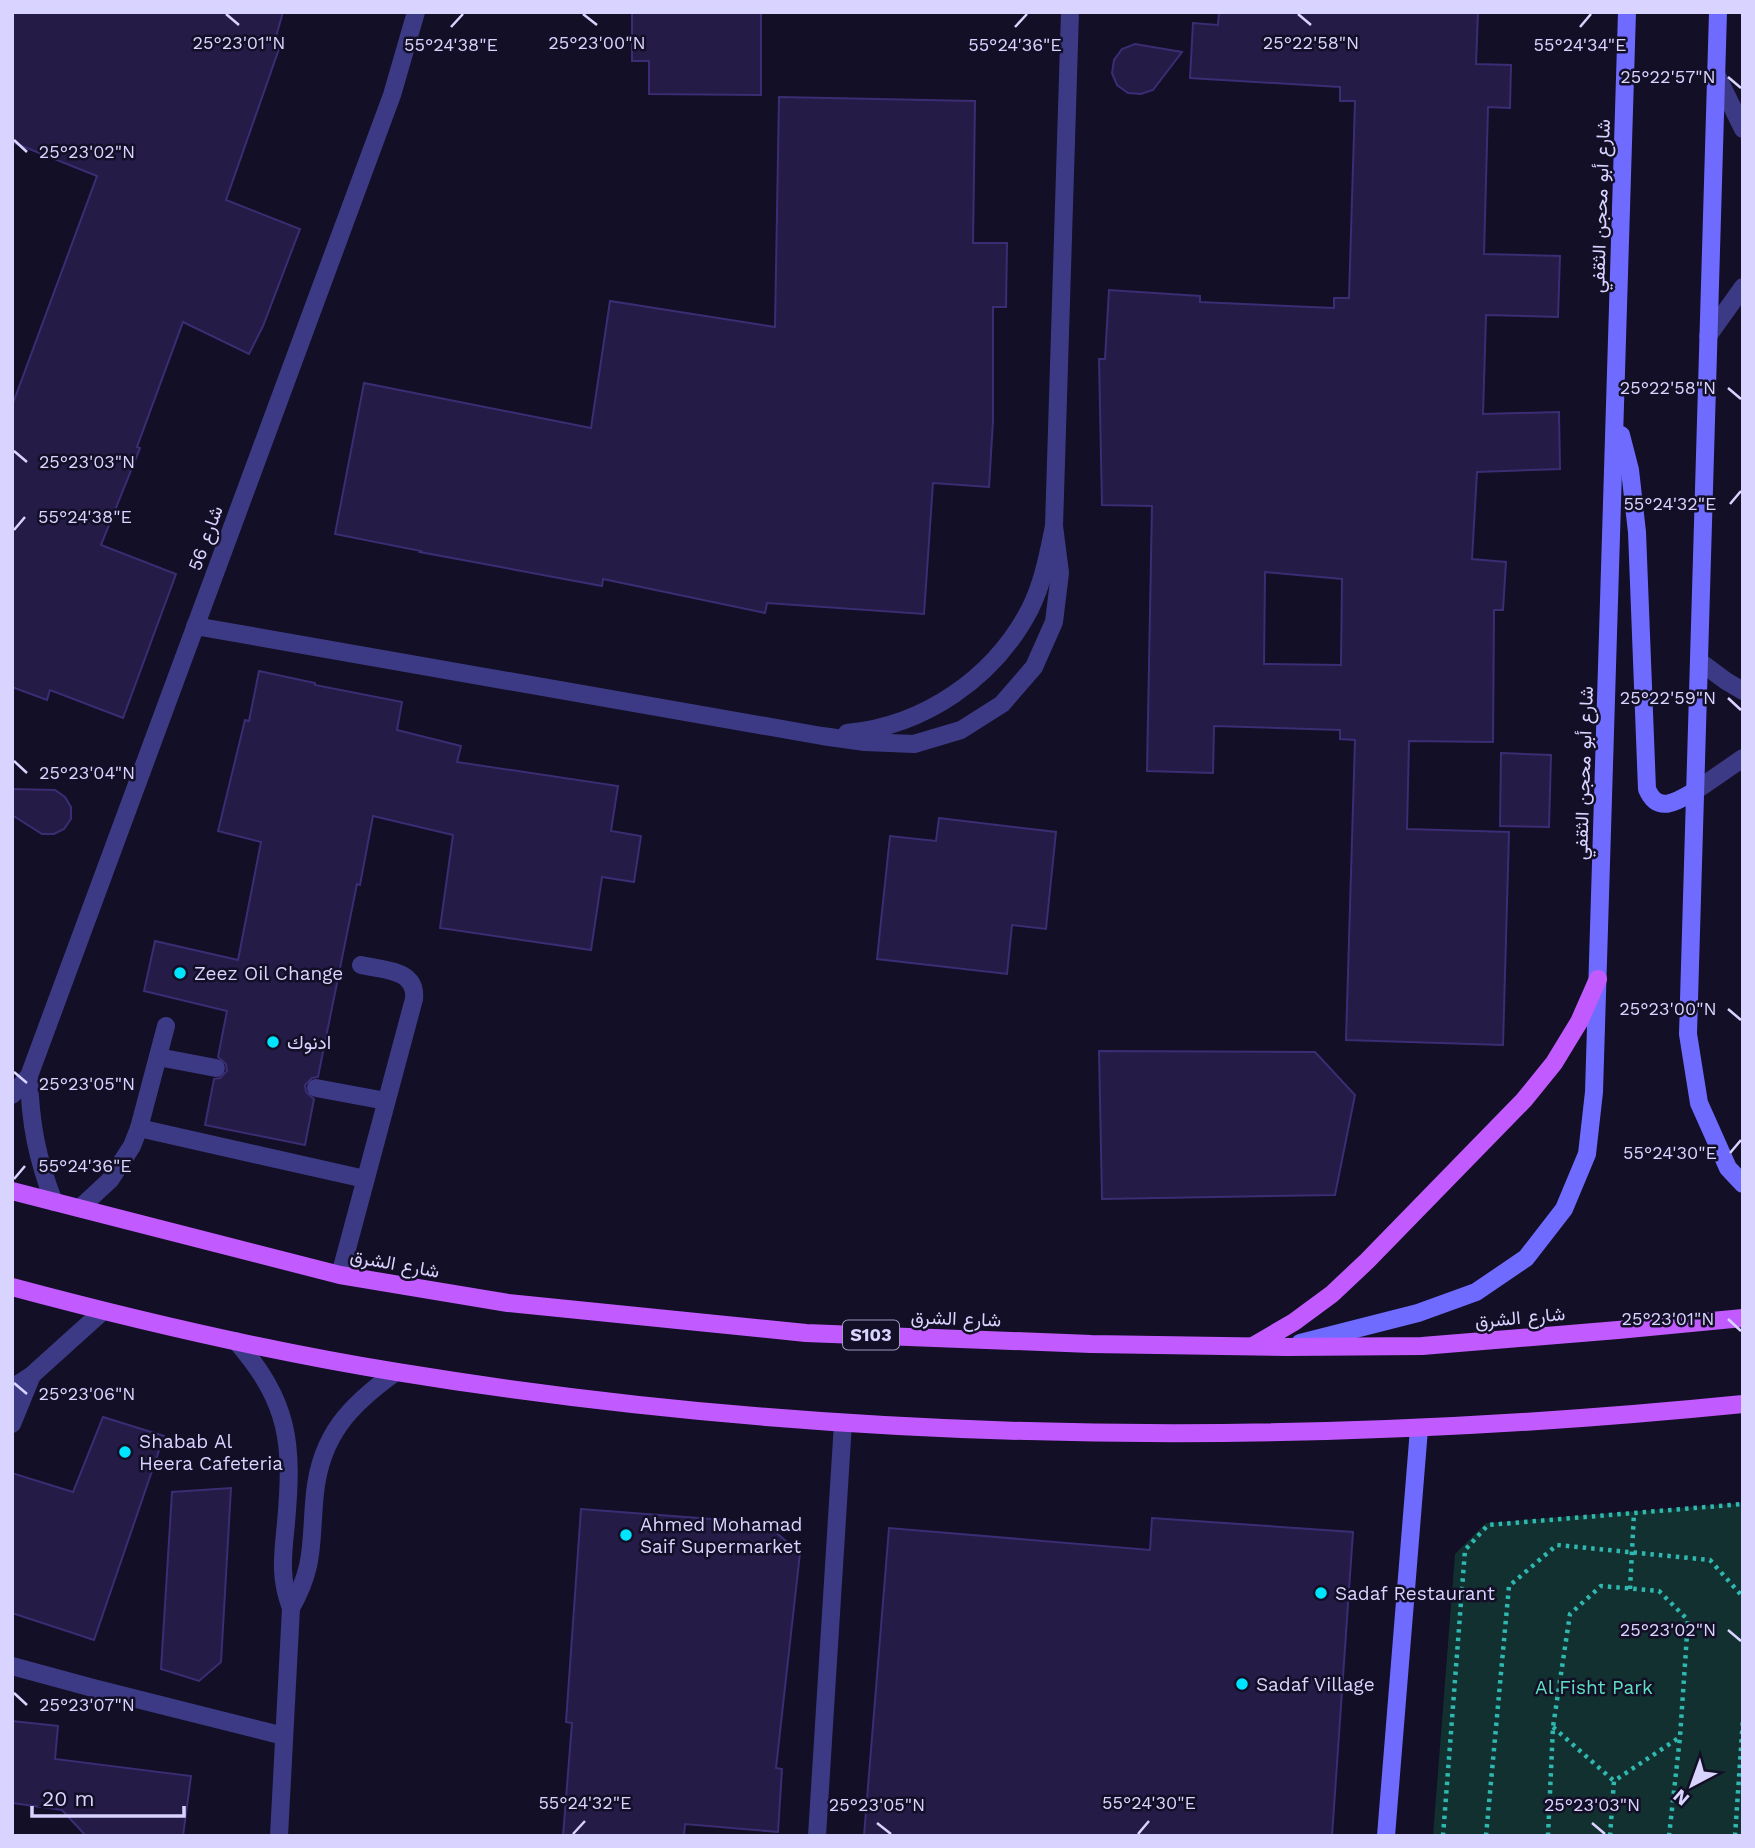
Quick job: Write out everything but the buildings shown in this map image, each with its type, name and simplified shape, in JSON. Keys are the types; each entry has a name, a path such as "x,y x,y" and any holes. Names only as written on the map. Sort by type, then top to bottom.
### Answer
{"main road":[{"path":"1253,1346 1294,1322 1340,1286 1524,1100 1554,1063 1579,1022 1598,979"},
{"name":"شارع الشرق","path":"12,1191 340,1275 508,1304 806,1333 1091,1344 1422,1346 1743,1318"},
{"path":"12,1287 236,1342 396,1372 683,1410 843,1423 1102,1433 1254,1434 1419,1429 1743,1404"}],"street":[{"name":"شارع 56","path":"12,1095 29,1076 392,95 416,12"},
{"path":"822,736 865,732 906,720 944,702 979,676 1007,645 1030,609 1046,569 1054,526 1070,12"},
{"name":"شارع أبو محجن الثقفي","path":"1286,1347 1418,1313 1476,1292 1526,1258 1564,1209 1587,1154 1594,1092 1598,979 1627,12"},
{"path":"1718,12 1688,1034 1699,1103 1728,1168 1743,1184"},
{"path":"1716,74 1743,128"},
{"path":"1708,336 1743,287"},
{"path":"1615,411 1630,470 1636,522 1647,789 1656,802 1672,804 1743,758"},
{"path":"195,626 822,736 865,743 914,744 961,730 1002,704 1034,667 1054,622 1060,573 1054,526"},
{"path":"1699,662 1743,691"},
{"path":"340,1275 415,990 412,981 405,975 361,965"},
{"path":"81,1207 110,1180 122,1163 139,1128 166,1026"},
{"path":"158,1057 216,1068"},
{"name":"شارع 56","path":"29,1076 34,1141 54,1202"},
{"path":"316,1088 386,1101"},
{"path":"139,1128 365,1179"},
{"path":"12,1388 32,1375 103,1311"},
{"path":"236,1342 268,1383 279,1407 286,1432 289,1459 282,1564 283,1580 291,1608 279,1836"},
{"path":"291,1608 307,1574 320,1463 332,1436 347,1413 396,1372"},
{"path":"12,1424 32,1375"},
{"path":"817,1836 843,1423"},
{"path":"1386,1836 1419,1429"},
{"path":"12,1666 285,1736"}],"path":[{"path":"1443,1836 1465,1550 1488,1525 1743,1504"},
{"path":"1630,1589 1634,1513"},
{"path":"1486,1836 1509,1586 1557,1545 1710,1560 1743,1597"},
{"path":"1548,1836 1553,1727 1570,1615 1601,1586 1659,1591 1688,1620 1680,1737 1669,1836"},
{"path":"1735,1836 1743,1719"},
{"path":"1553,1727 1614,1781"},
{"path":"1614,1781 1680,1737"},
{"path":"1609,1836 1614,1781"}],"green space":[{"name":"Al Fisht Park","path":"1743,1503 1743,1836 1433,1836 1455,1554 1486,1523"}],"place":[{"name":"Zeez Oil Change","path":"180,973"},
{"name":"ادنوك","path":"273,1042"},
{"name":"Shabab Al Heera Cafeteria","path":"125,1452"},
{"name":"Ahmed Mohamad Saif Supermarket","path":"626,1535"},
{"name":"Sadaf Restaurant","path":"1321,1593"},
{"name":"Sadaf Village","path":"1242,1684"}]}
